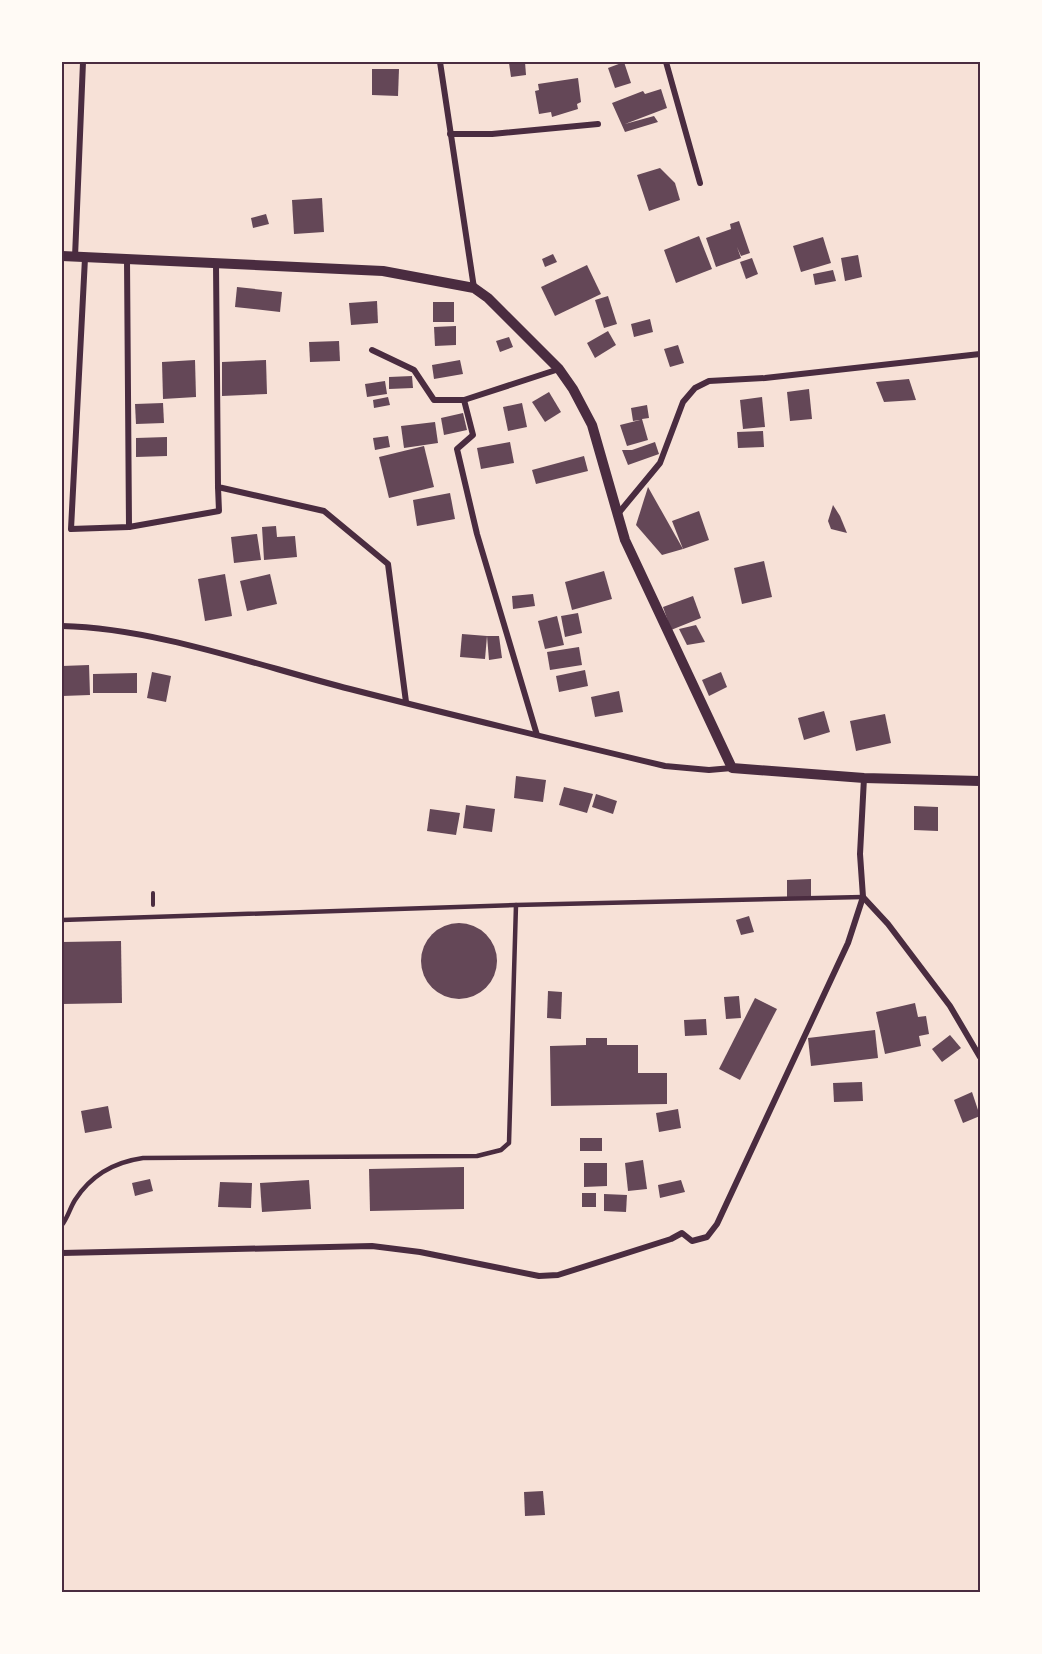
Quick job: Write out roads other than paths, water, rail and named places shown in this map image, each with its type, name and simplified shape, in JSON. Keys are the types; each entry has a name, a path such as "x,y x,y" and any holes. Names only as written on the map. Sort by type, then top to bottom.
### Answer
{"street":[{"path":"83,62 80,258 71,529 129,527 219,511 216,264"},
{"path":"440,62 474,288"},
{"path":"666,62 700,183"},
{"path":"450,134 492,134 598,124"},
{"path":"62,256 383,271 474,288 488,298 559,369 592,425 617,516 639,571 732,768"},
{"path":"127,260 129,527"},
{"path":"372,350 414,370 434,400 464,400 559,369"},
{"path":"617,516 660,463 683,402 695,388 709,381 765,378 981,354"},
{"path":"464,400 473,435 457,449 477,534 537,735"},
{"path":"218,486 324,511 388,564 406,702"},
{"path":"62,626 96,626 148,637 665,766 709,770 732,768 864,778 981,780"},
{"path":"62,1253 372,1246 420,1252 539,1276 558,1275 671,1239 682,1233 692,1241 707,1238 717,1224 848,943 863,897 860,854 864,778"},
{"path":"863,897 888,924 950,1006 981,1057"}],"lane":[{"path":"62,920 516,905 863,897"},
{"path":"62,1225 80,1192 105,1169 125,1161 142,1158 477,1156 501,1150 509,1143 516,905"}]}
